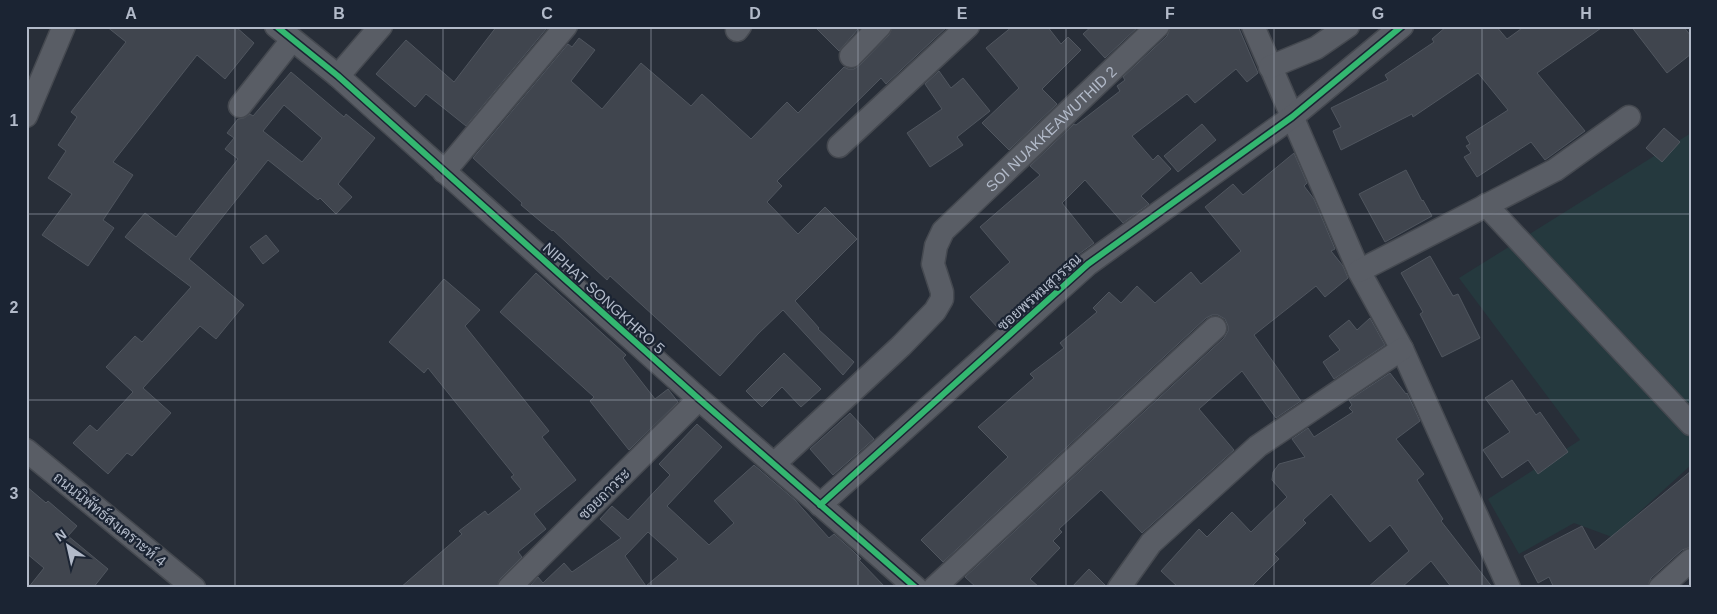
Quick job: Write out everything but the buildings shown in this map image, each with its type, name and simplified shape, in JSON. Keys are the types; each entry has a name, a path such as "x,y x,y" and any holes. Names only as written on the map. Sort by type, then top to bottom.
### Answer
{"street":[{"path":"26,116 64,26"},
{"path":"338,76 381,26"},
{"path":"444,172 566,26"},
{"path":"851,56 880,26"},
{"path":"840,146 968,26"},
{"name":"SOI NUAKKEAWUTHID 2","path":"774,464 935,311 942,299 942,292 933,264 936,246 943,231 1158,26"},
{"path":"1253,26 1359,271 1402,349 1508,588"},
{"path":"1270,66 1316,48 1348,26"},
{"name":"ซอยพรหมสุวรรณ","path":"820,505 1088,264 1292,117 1402,26"},
{"path":"240,106 284,33"},
{"name":"NIPHAT SONGKHRO 5","path":"284,33 338,76 699,399 916,588"},
{"path":"1359,271 1555,170 1629,117"},
{"path":"1486,205 1691,424"},
{"path":"934,588 1215,328"},
{"path":"1119,588 1151,543 1258,446 1402,349"},
{"name":"ซอยถาวระ","path":"509,588 699,399"},
{"name":"ถนนนิพัทธ์สงเคราะห์ 4","path":"26,450 193,587"},
{"path":"1660,588 1691,560"}],"green space":[{"path":"1691,133 1691,465 1612,537 1574,523 1519,554 1488,499 1580,440 1459,278"}],"cycle path":[{"path":"276,26 338,76 699,399 916,588"},
{"path":"820,505 1088,264 1292,117 1402,26"}]}
